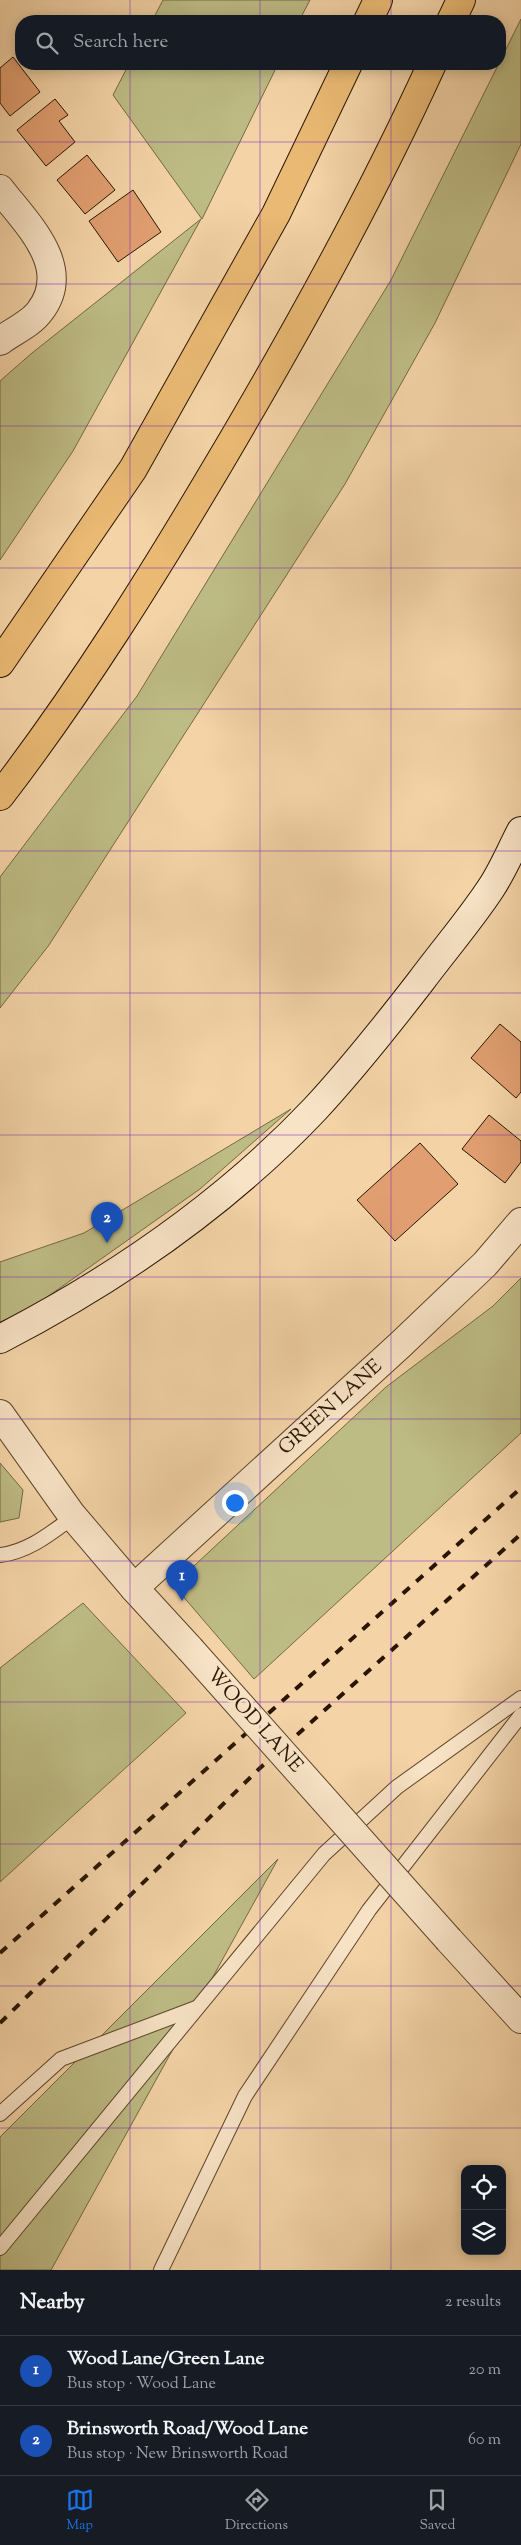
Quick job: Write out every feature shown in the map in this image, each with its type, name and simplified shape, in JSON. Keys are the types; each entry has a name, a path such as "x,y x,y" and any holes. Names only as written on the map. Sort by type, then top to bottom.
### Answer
{"highway":[{"path":"371,15 378,0"},
{"path":"455,15 461,0"},
{"path":"0,663 133,469 276,214 345,70"},
{"path":"0,796 34,750 147,585 257,400 393,150 429,70"}],"street":[{"path":"0,189 41,243 52,267 51,290 40,312 0,341"},
{"path":"0,1339 52,1312 138,1258 215,1200 257,1165 307,1116 372,1045 492,887 521,831"},
{"name":"GREEN LANE","path":"134,1588 400,1345 485,1264 521,1222"},
{"name":"WOOD LANE","path":"0,1414 73,1517 134,1588 448,1940 521,2019"}],"lane":[{"path":"0,1555 9,1554 40,1540 73,1517"},
{"path":"0,2248 324,1854 396,1787 521,1698"},
{"path":"161,2270 245,2096 369,1910 521,1716"},
{"path":"0,2114 60,2059 196,2008"}],"shaded area":[{"path":"163,0 310,0 302,15 155,15"},
{"path":"521,19 521,144 435,323 345,484 49,945 0,1008 0,877 137,696 391,280 496,70 506,70 506,49"},
{"path":"126,70 275,70 202,219 113,95"},
{"path":"201,219 73,451 0,560 0,381 32,353"},
{"path":"291,1109 200,1189 26,1312 0,1322 0,1262 84,1233"},
{"path":"521,1278 521,1433 254,1679 181,1594 180,1579 386,1387 493,1306"},
{"path":"0,1463 23,1490 19,1518 0,1522"},
{"path":"83,1603 186,1713 0,1882 0,1668"},
{"path":"278,1859 51,2270 0,2270 0,2137"}],"building":[{"path":"13,57 15,60 15,70 23,70 40,92 10,116 0,103 0,68"},
{"path":"55,99 68,115 59,121 75,142 46,166 17,130"},
{"path":"87,155 115,190 85,214 57,180"},
{"path":"133,190 161,232 118,262 89,221"},
{"path":"500,1024 521,1042 521,1092 516,1098 471,1058"},
{"path":"489,1115 521,1141 521,1162 505,1183 462,1149"},
{"path":"420,1143 458,1184 395,1241 357,1200"}],"railway":[{"path":"0,1953 521,1488"},
{"path":"0,2023 259,1769 521,1534"}],"place":[{"name":"Brinsworth Road/Wood Lane","path":"107,1243"},
{"name":"Wood Lane/Green Lane","path":"182,1601"}]}
